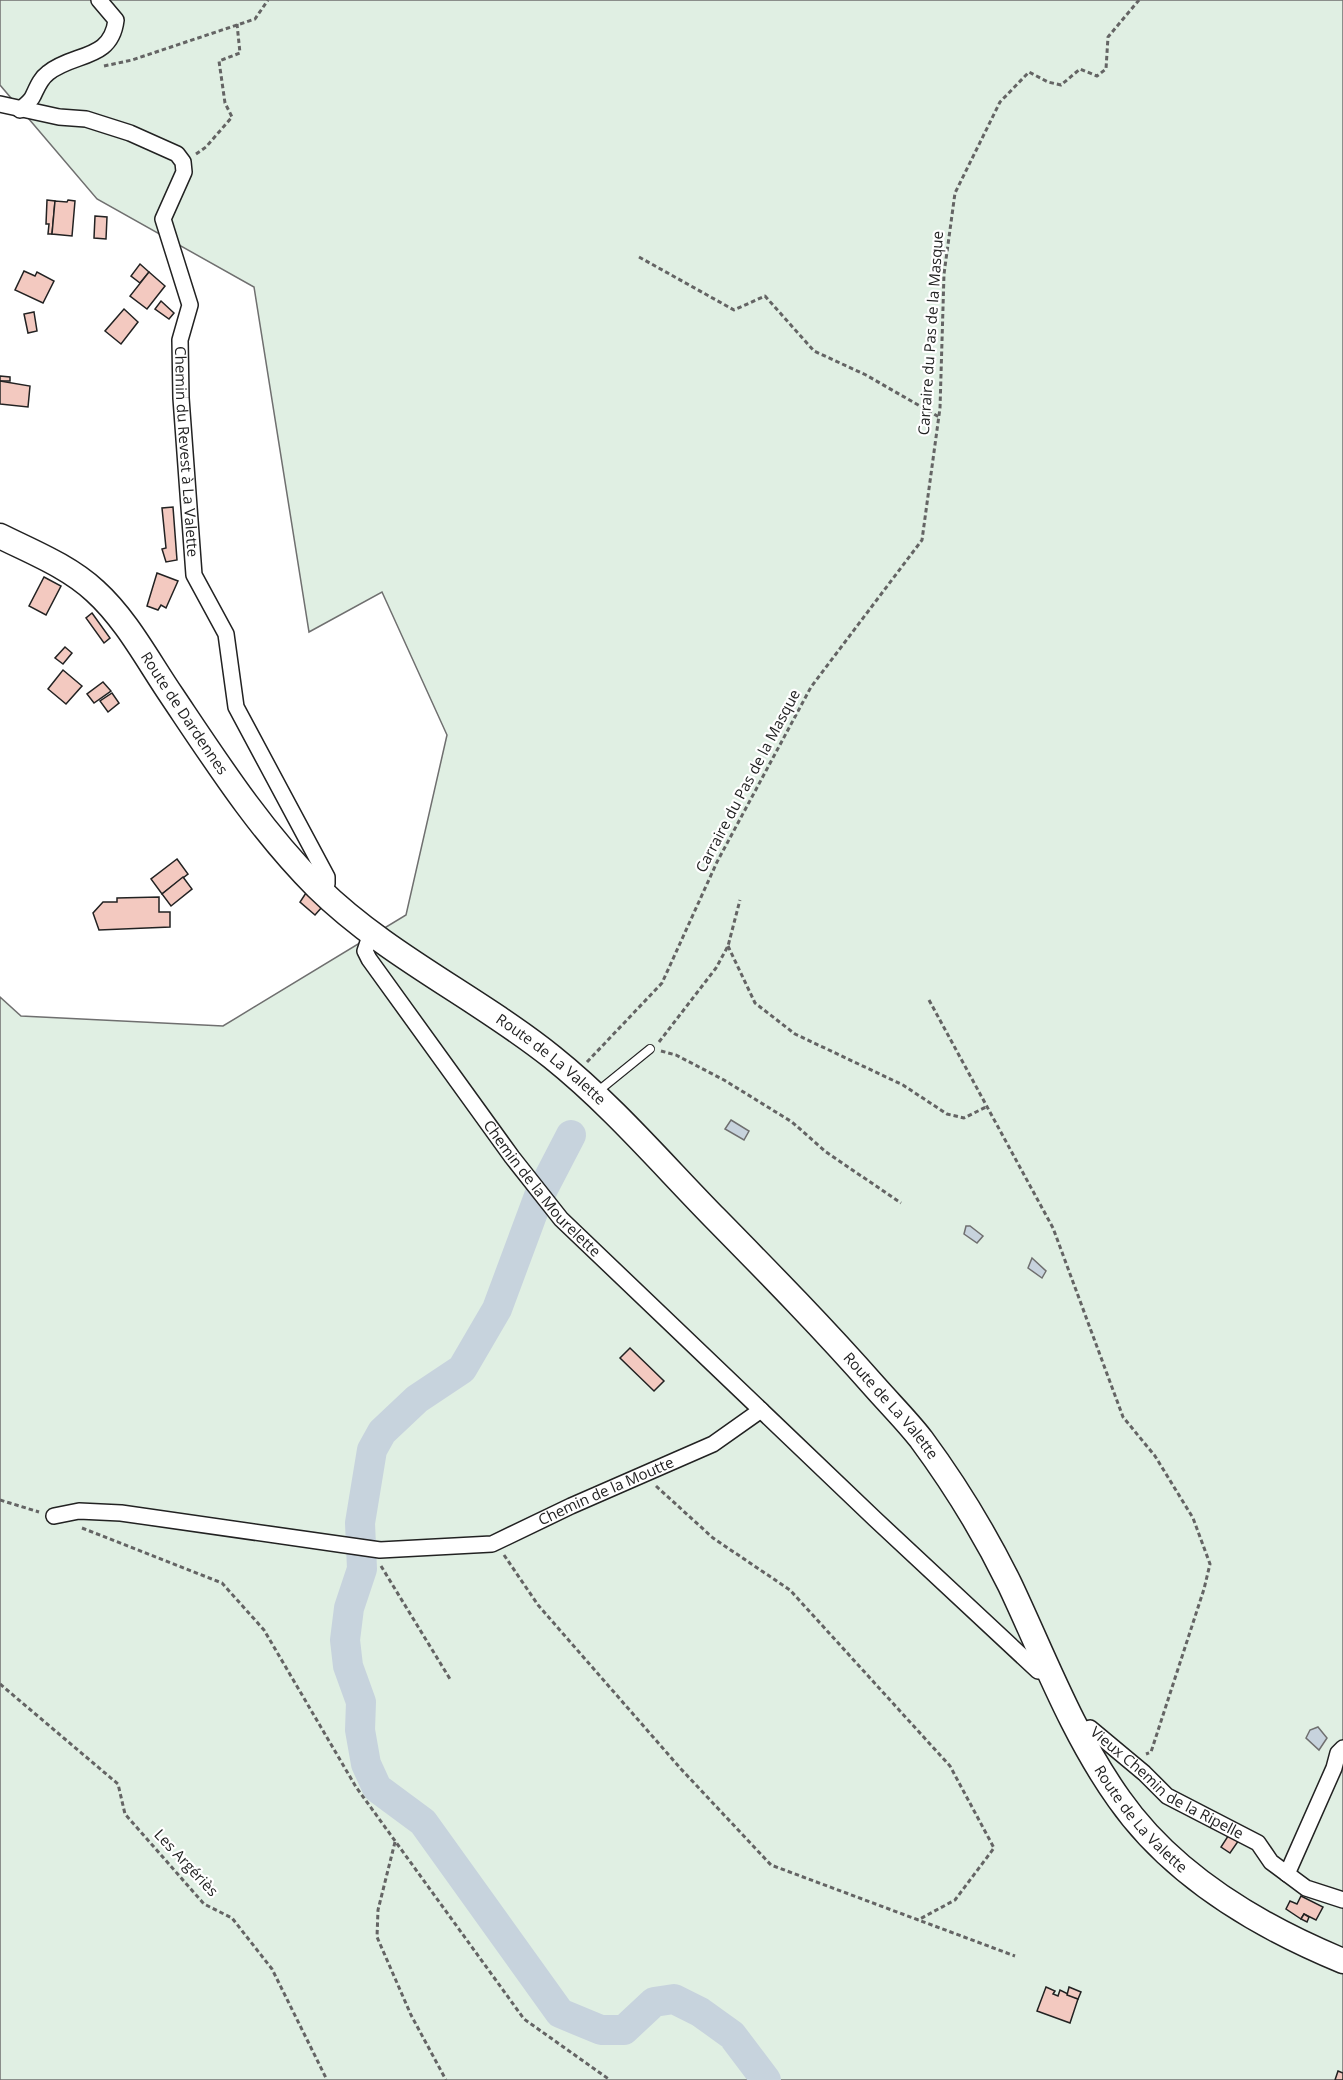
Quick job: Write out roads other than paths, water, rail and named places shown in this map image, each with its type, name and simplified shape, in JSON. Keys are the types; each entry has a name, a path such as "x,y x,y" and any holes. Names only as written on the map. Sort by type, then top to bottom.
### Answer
{"main road":[{"name":"Route de Dardennes","path":"0,536 62,567 94,590 123,622 217,764 268,834 321,890 349,915"},
{"name":"Route de La Valette","path":"349,915 374,937 515,1030 585,1087 826,1331 919,1437 968,1507 1008,1580 1078,1732 1120,1801 1168,1854 1245,1914 1295,1941 1343,1961"}],"street":[{"path":"0,104 20,110 33,98 34,90 47,73 77,58 105,48 115,34 116,20 99,0"},
{"name":"Chemin du Revest à La Valette","path":"20,110 86,119 130,133 177,154 183,162 184,172 163,219 190,305 180,340 181,398 194,575 226,634 236,707 327,877 327,884 321,890"},
{"name":"Chemin de la Mourelette","path":"374,937 368,942 365,951 369,959 512,1157 561,1219 761,1410"},
{"path":"761,1410 1038,1671 1048,1668"},
{"name":"Chemin de la Moutte","path":"54,1516 79,1511 122,1513 371,1550 492,1544 713,1444 761,1410"},
{"name":"Vieux Chemin de la Ripelle","path":"1078,1732 1090,1728 1167,1796 1258,1843 1271,1862 1306,1888 1343,1900"},
{"path":"1287,1874 1334,1768 1338,1753 1343,1748"}],"lane":[{"path":"585,1087 650,1048"}],"waterway":[{"path":"543,1189 571,1135"},
{"path":"539,1196 497,1309 462,1369 417,1399 382,1432 372,1450 360,1523 362,1569 349,1608 345,1640 348,1666 361,1702 360,1730 366,1764 377,1788 423,1822 560,2013 601,2030 624,2030 654,2002 674,1999 700,2012 732,2035 766,2080"}]}
